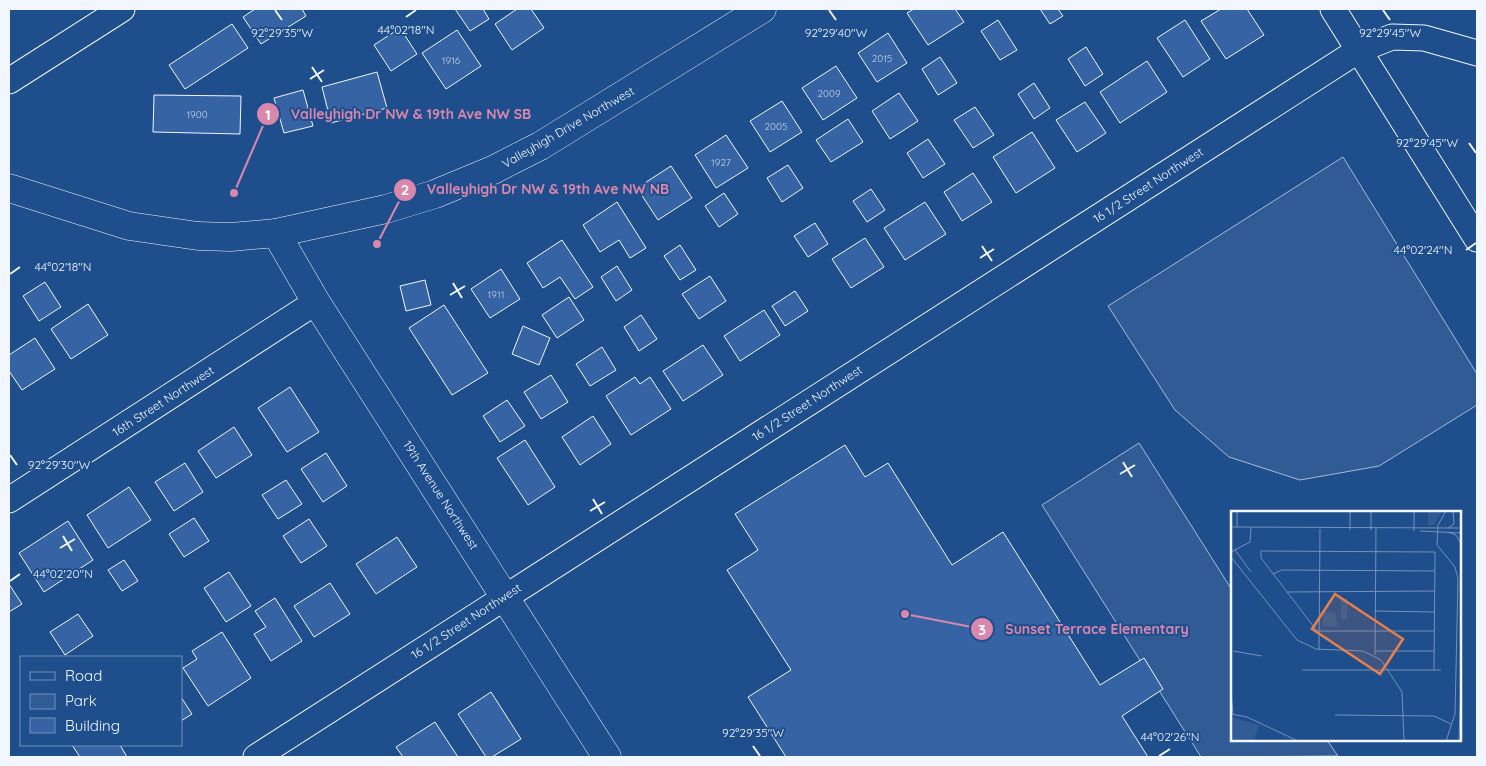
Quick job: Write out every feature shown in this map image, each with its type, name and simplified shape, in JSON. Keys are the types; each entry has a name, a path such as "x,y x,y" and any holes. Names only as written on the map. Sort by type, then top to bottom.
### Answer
{"main road":[{"name":"Valleyhigh Drive Northwest","path":"9,188 129,226 158,232 231,236 276,233 386,209 435,194 494,170 594,114 762,9"},
{"name":"19th Avenue Northwest","path":"276,233 316,302 607,757"}],"street":[{"path":"9,81 122,9"},
{"path":"1334,9 1477,239"},
{"name":"16 1/2 Street Northwest","path":"256,757 1359,50 1392,37 1424,38 1477,53"},
{"name":"16th Street Northwest","path":"9,500 316,302"}],"green space":[{"path":"1343,157 1477,374 1477,405 1379,466 1300,480 1229,457 1175,410 1108,306"},
{"path":"1139,443 1231,588 1231,741 1328,741 1338,756 1201,757 1042,505"}],"building":[{"path":"255,9 302,9 306,16 261,44 243,17"},
{"path":"455,9 483,9 489,19 470,31"},
{"path":"517,9 531,9 544,28 512,50 495,24"},
{"path":"914,9 955,9 964,22 928,45 907,13"},
{"path":"1040,9 1058,9 1063,16 1050,24"},
{"path":"1221,9 1247,9 1264,35 1226,59 1201,21"},
{"path":"998,20 1017,50 1000,60 981,31"},
{"path":"1185,20 1210,59 1183,77 1157,38"},
{"path":"232,24 248,48 185,89 169,65"},
{"path":"400,28 417,54 391,71 374,45"},
{"path":"457,30 481,66 446,89 422,53"},
{"path":"888,33 907,63 877,82 858,53"},
{"path":"1086,47 1103,74 1085,86 1068,59"},
{"path":"940,57 957,83 938,95 922,69"},
{"path":"1147,61 1167,92 1120,123 1100,92"},
{"path":"836,66 857,98 823,120 802,88"},
{"path":"377,72 387,108 331,123 322,87"},
{"path":"1034,83 1050,108 1034,119 1018,94"},
{"path":"303,90 313,126 284,133 274,98"},
{"path":"899,93 918,121 890,139 872,111"},
{"path":"154,95 241,96 240,134 153,132"},
{"path":"782,101 802,132 770,152 750,121"},
{"path":"1085,102 1106,133 1077,152 1056,120"},
{"path":"975,107 994,135 973,148 954,120"},
{"path":"848,119 863,142 831,162 816,140"},
{"path":"1032,132 1055,168 1016,193 993,157"},
{"path":"726,135 748,168 716,188 695,155"},
{"path":"928,139 945,164 923,178 907,153"},
{"path":"788,165 803,188 782,202 767,178"},
{"path":"671,166 692,198 658,220 637,188"},
{"path":"973,173 992,202 962,221 944,192"},
{"path":"871,189 885,210 867,222 853,201"},
{"path":"724,193 738,214 719,227 705,206"},
{"path":"617,202 646,248 630,258 619,240 600,252 583,225"},
{"path":"925,202 946,234 905,260 884,228"},
{"path":"815,223 828,244 808,257 794,236"},
{"path":"865,238 884,267 851,288 832,259"},
{"path":"562,240 593,287 575,299 560,277 543,288 527,263"},
{"path":"680,245 696,270 680,280 664,256"},
{"path":"617,266 632,290 616,301 601,277"},
{"path":"501,269 520,299 490,318 471,289"},
{"path":"710,276 726,301 699,319 682,294"},
{"path":"425,280 431,305 406,311 400,286"},
{"path":"45,282 61,307 39,321 23,296"},
{"path":"795,291 808,311 785,326 772,306"},
{"path":"569,297 584,320 557,338 542,315"},
{"path":"88,304 108,335 71,359 51,329"},
{"path":"444,305 488,373 452,395 409,328"},
{"path":"764,310 780,335 740,361 724,336"},
{"path":"641,315 657,339 639,351 624,327"},
{"path":"523,326 550,338 539,365 512,354"},
{"path":"35,338 55,369 22,390 9,371 9,355"},
{"path":"703,345 723,375 683,401 663,371"},
{"path":"602,347 616,370 590,386 576,364"},
{"path":"551,375 568,402 541,419 524,392"},
{"path":"635,377 640,384 650,377 671,409 631,435 606,396"},
{"path":"290,387 319,432 287,452 258,408"},
{"path":"507,400 525,426 500,442 483,416"},
{"path":"593,416 611,444 580,465 562,437"},
{"path":"234,427 252,455 216,478 198,451"},
{"path":"525,440 555,487 528,505 497,458"},
{"path":"845,445 865,477 888,463 952,565 1003,532 1100,685 1144,658 1163,689 1122,716 1148,757 786,757 748,697 791,670 727,570 758,550 735,514"},
{"path":"326,453 347,486 323,502 301,469"},
{"path":"185,463 203,492 174,511 155,482"},
{"path":"286,480 302,504 278,519 262,495"},
{"path":"129,487 151,520 108,548 87,515"},
{"path":"194,518 209,541 184,557 169,534"},
{"path":"309,519 327,546 301,563 283,536"},
{"path":"68,521 93,560 44,592 19,553"},
{"path":"397,537 417,567 376,594 356,564"},
{"path":"124,560 138,581 122,591 108,570"},
{"path":"229,572 251,606 226,622 204,588"},
{"path":"330,583 350,614 314,637 294,606"},
{"path":"9,584 22,604 9,612"},
{"path":"275,598 302,641 271,661 254,634 266,627 255,611"},
{"path":"78,614 93,636 65,655 50,632"},
{"path":"222,632 251,678 208,706 183,668 197,659 192,651"},
{"path":"491,692 521,739 492,757 486,757 458,714"},
{"path":"182,699 192,714 182,720"},
{"path":"435,722 458,757 403,757 396,747"},
{"path":"73,746 121,746 127,757 80,757"}],"place":[{"name":"Valleyhigh Dr NW & 19th Ave NW SB","path":"234,193"},
{"name":"Valleyhigh Dr NW & 19th Ave NW NB","path":"377,244"},
{"name":"Sunset Terrace Elementary","path":"905,614"}]}
